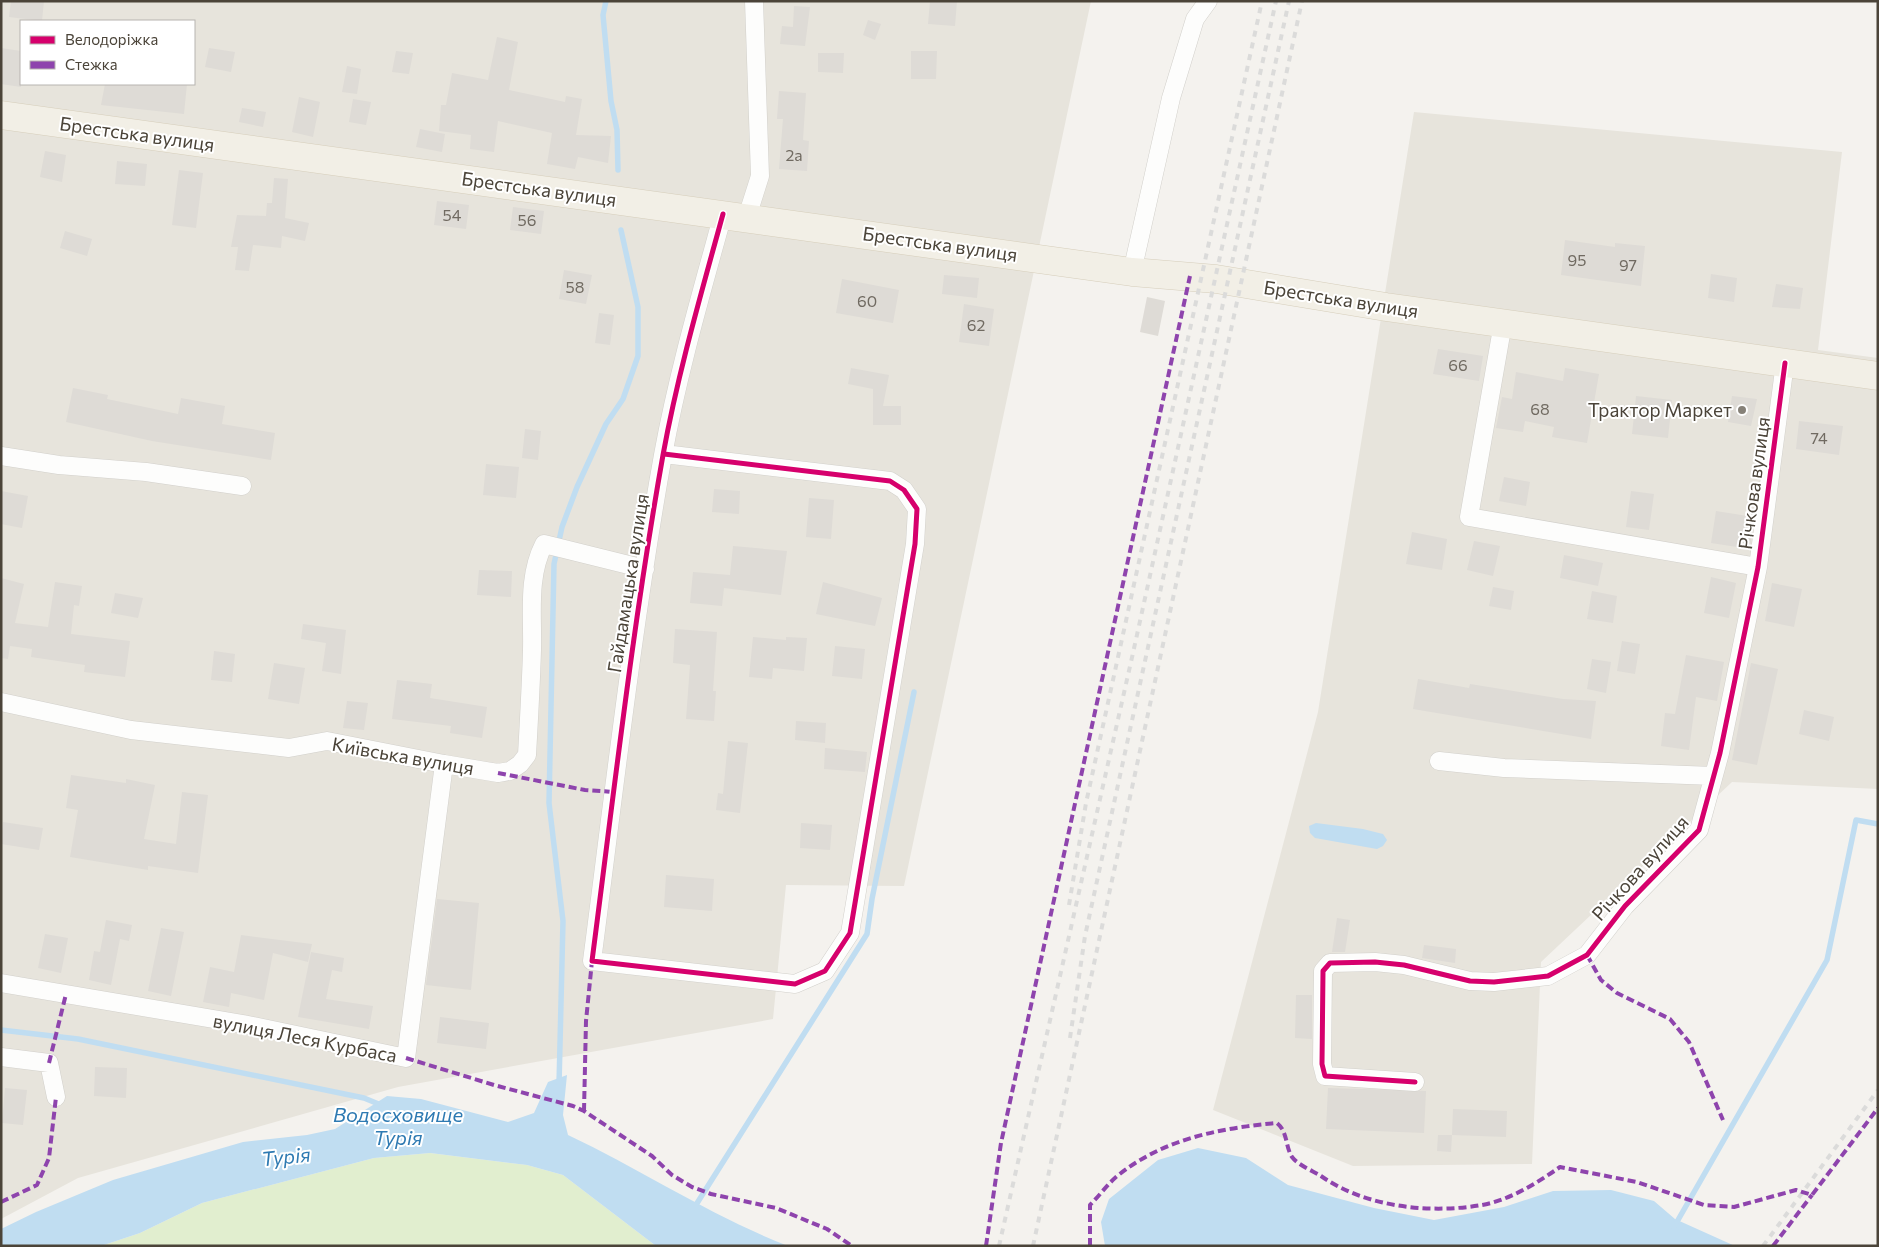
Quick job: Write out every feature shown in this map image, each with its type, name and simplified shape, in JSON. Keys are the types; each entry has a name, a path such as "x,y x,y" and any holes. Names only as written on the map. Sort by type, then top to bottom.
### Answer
{"main road":[{"name":"Брестська вулиця","path":"1,115 1132,272 1216,279 1503,323 1878,376"}],"street":[{"name":"Гайдамацька вулиця","path":"664,454 890,481 904,490 917,509 915,544 850,933 825,971 795,984 592,961 626,696 664,454 693,319 735,216 760,176 754,1"},
{"path":"1132,272 1171,98 1195,19 1208,1"},
{"name":"Річкова вулиця","path":"1503,323 1469,517 1758,567"},
{"name":"Річкова вулиця","path":"1415,1082 1325,1076 1322,1064 1323,971 1330,963 1341,961 1394,964 1470,981 1528,980 1548,976 1587,955 1625,906 1699,830 1720,753 1758,567 1785,364"},
{"path":"1,456 59,465 146,472 242,486"},
{"name":"Київська вулиця","path":"1,702 131,730 289,748 327,741 444,764 498,772 510,771 528,755 532,586 539,554 546,543 645,569"},
{"path":"1439,761 1504,768 1713,776"},
{"name":"вулиця Леся Курбаса","path":"1,983 243,1024 406,1058 444,764"},
{"path":"1,1057 49,1063 56,1097"}],"shaded area":[{"path":"1,1 1091,1 904,886 786,885 773,1019 398,1087 78,1178 1,1219"},
{"path":"1414,112 1842,152 1818,350 1878,358 1878,789 1732,782 1541,962 1532,1164 1353,1166 1213,1110 1318,712"}],"green space":[{"path":"430,1153 527,1165 563,1175 656,1246 101,1246 140,1233 202,1203 374,1158"}],"water":[{"path":"1316,823 1363,829 1383,834 1387,840 1383,846 1377,849 1315,838 1310,833 1309,826"},
{"name":"Водосховище Турія","path":"567,1075 563,1115 568,1135 704,1207 788,1246 656,1246 563,1175 527,1165 430,1153 374,1158 202,1203 140,1233 101,1246 1,1246 1,1229 36,1212 113,1180 243,1142 307,1135 335,1129 387,1096 421,1099 508,1122 534,1113 548,1082"},
{"path":"1198,1148 1246,1158 1288,1185 1374,1208 1434,1220 1504,1207 1553,1191 1611,1190 1654,1201 1675,1219 1735,1246 1105,1246 1101,1222 1109,1199 1158,1160"}],"building":[{"path":"11,1 44,1 42,20 9,17"},
{"path":"930,1 957,1 955,26 928,24"},
{"path":"794,6 810,7 805,46 780,44 782,26 793,27"},
{"path":"868,20 881,24 875,40 863,35"},
{"path":"497,37 518,42 509,90 565,102 566,96 582,99 576,135 611,136 608,163 578,157 575,169 547,164 552,133 498,121 494,152 470,149 471,135 439,131 441,105 446,105 452,73 488,80"},
{"path":"1,48 20,51 21,87 1,84"},
{"path":"209,48 235,52 231,72 205,67"},
{"path":"396,51 413,53 409,74 392,72"},
{"path":"911,51 937,51 936,79 911,79"},
{"path":"818,53 844,53 843,73 818,72"},
{"path":"347,66 361,69 357,94 342,92"},
{"path":"105,85 187,85 184,114 101,105"},
{"path":"779,91 806,93 803,140 809,141 807,171 779,169 783,119 777,119"},
{"path":"299,97 320,102 313,137 292,132"},
{"path":"353,99 371,102 366,125 349,122"},
{"path":"242,108 266,112 263,127 239,122"},
{"path":"420,129 445,134 442,152 416,147"},
{"path":"45,151 66,155 62,182 40,177"},
{"path":"117,161 147,164 145,186 115,184"},
{"path":"179,170 203,173 196,228 172,225"},
{"path":"274,178 288,179 285,218 309,223 305,241 282,236 281,248 253,245 249,271 235,270 238,247 231,247 237,215 266,216 267,203 272,203"},
{"path":"437,201 469,205 466,229 434,225"},
{"path":"513,207 544,211 541,234 510,230"},
{"path":"65,231 92,239 87,256 60,248"},
{"path":"1565,240 1615,247 1615,243 1645,246 1641,286 1561,275"},
{"path":"564,270 592,275 586,304 559,299"},
{"path":"1711,274 1737,278 1734,302 1708,298"},
{"path":"944,275 979,278 977,298 942,294"},
{"path":"842,279 899,290 893,323 836,313"},
{"path":"1776,284 1803,288 1800,309 1772,307"},
{"path":"1147,297 1165,301 1158,336 1140,332"},
{"path":"964,304 994,309 989,346 959,342"},
{"path":"599,313 614,315 610,345 595,343"},
{"path":"1438,349 1483,356 1479,381 1433,374"},
{"path":"851,368 889,375 883,406 901,406 901,425 873,425 873,389 848,384"},
{"path":"1565,368 1599,374 1587,443 1552,437 1554,427 1525,421 1523,432 1496,428 1502,397 1512,399 1516,372 1563,381"},
{"path":"73,388 108,395 107,399 178,414 181,398 225,406 222,424 275,433 271,460 152,441 66,422"},
{"path":"1636,396 1672,400 1668,438 1632,434"},
{"name":"Трактор Маркет","path":"1732,396 1757,399 1751,426 1728,422"},
{"path":"1799,421 1843,426 1839,455 1796,449"},
{"path":"525,429 541,431 538,460 522,458"},
{"path":"486,464 519,467 516,498 483,495"},
{"path":"1504,477 1530,482 1526,506 1499,501"},
{"path":"714,489 740,491 739,514 712,512"},
{"path":"1,491 28,496 22,528 1,524"},
{"path":"1631,491 1654,494 1649,530 1626,527"},
{"path":"809,498 834,500 831,539 806,537"},
{"path":"1716,511 1754,517 1750,549 1711,543"},
{"path":"1412,532 1447,539 1442,570 1406,564"},
{"path":"1474,541 1500,546 1493,576 1467,570"},
{"path":"733,546 787,551 781,595 724,588 722,606 690,603 693,572 730,575"},
{"path":"1564,555 1603,563 1598,586 1560,578"},
{"path":"479,570 512,571 511,597 477,595"},
{"path":"1711,577 1736,583 1729,618 1704,613"},
{"path":"1,578 24,584 15,623 48,627 55,582 82,586 79,606 74,605 71,634 130,641 125,677 84,672 85,665 31,657 32,649 10,646 8,659 1,658"},
{"path":"823,582 882,598 875,626 816,614"},
{"path":"1772,583 1802,589 1794,627 1765,621"},
{"path":"1493,587 1514,591 1511,610 1489,606"},
{"path":"1592,591 1617,596 1613,623 1587,619"},
{"path":"115,593 143,598 138,618 111,613"},
{"path":"303,624 346,630 341,674 322,671 326,643 301,639"},
{"path":"675,629 717,632 713,691 716,691 714,721 686,719 690,665 673,663"},
{"path":"753,637 786,640 786,637 807,638 804,671 773,668 772,679 749,677"},
{"path":"1622,641 1640,644 1635,674 1617,671"},
{"path":"835,646 865,649 862,679 832,676"},
{"path":"214,651 235,654 232,682 211,680"},
{"path":"1686,655 1724,662 1717,701 1696,697 1689,750 1661,746 1665,713 1675,714"},
{"path":"1592,659 1611,662 1606,693 1587,689"},
{"path":"274,663 305,668 299,704 268,699"},
{"path":"1751,663 1778,669 1757,765 1732,760"},
{"path":"1418,679 1469,688 1470,684 1563,699 1596,701 1591,739 1413,709"},
{"path":"397,680 432,684 430,698 487,707 482,738 450,733 451,726 392,719"},
{"path":"347,701 368,703 364,730 343,728"},
{"path":"1804,710 1834,717 1829,741 1799,734"},
{"path":"796,721 826,723 825,743 795,740"},
{"path":"728,741 748,743 740,813 716,810 718,793 723,794"},
{"path":"825,748 867,752 865,772 824,769"},
{"path":"71,775 126,783 126,779 155,785 144,839 176,844 182,792 208,795 198,873 148,866 148,870 70,857 78,810 66,808"},
{"path":"3,822 43,828 39,850 1,844"},
{"path":"801,823 832,825 830,850 800,848"},
{"path":"666,875 714,879 712,911 664,907"},
{"path":"437,899 479,903 471,990 426,985"},
{"path":"1337,918 1350,920 1345,952 1332,952"},
{"path":"106,920 132,925 129,941 120,939 111,985 89,980 94,951 100,952"},
{"path":"161,928 184,932 171,996 148,991"},
{"path":"45,934 68,938 61,973 38,968"},
{"path":"241,935 312,944 308,962 273,953 264,1000 231,993 229,1007 203,1002 210,967 234,972"},
{"path":"1424,945 1456,949 1455,963 1422,958"},
{"path":"311,952 344,958 342,972 332,970 326,999 373,1006 369,1029 298,1017"},
{"path":"1296,995 1312,995 1312,1039 1295,1038"},
{"path":"440,1017 489,1023 486,1049 437,1043"},
{"path":"95,1067 127,1068 126,1098 94,1096"},
{"path":"5,1088 27,1090 23,1125 2,1123"},
{"path":"1328,1088 1426,1091 1424,1133 1326,1129"},
{"path":"1453,1109 1507,1111 1506,1137 1452,1135"},
{"path":"1438,1135 1452,1135 1451,1152 1437,1151"}],"waterway":[{"path":"606,1 603,15 611,101 617,130 618,170"},
{"path":"559,1085 563,921 549,803 554,564 562,527 577,487 606,424 623,399 638,356 638,307 621,230"},
{"path":"694,1208 867,934 872,899 914,692"},
{"path":"1674,1227 1827,960 1856,820 1878,824"},
{"path":"1,1030 78,1039 364,1098 381,1105"}],"railway":[{"path":"1069,905 1086,803 1262,1"},
{"path":"999,1246 1133,653 1276,1"},
{"path":"1070,1038 1085,936 1289,1"},
{"path":"1033,1246 1302,1"},
{"path":"1763,1246 1878,1090"}],"marked path":[{"path":"986,1246 1001,1143 1190,276"},
{"path":"498,773 585,790 614,792"},
{"path":"1587,955 1601,980 1617,993 1670,1019 1689,1042 1723,1120"},
{"path":"584,1111 586,1021 592,961"},
{"path":"49,1063 66,994"},
{"path":"406,1058 494,1085 573,1106 584,1111 652,1156 672,1175 692,1187 711,1194 776,1208 827,1229 852,1246"},
{"path":"1,1202 37,1185 49,1158 56,1097"},
{"path":"1090,1246 1090,1205 1116,1177 1153,1153 1172,1145 1213,1132 1234,1128 1277,1123 1285,1135 1292,1157 1302,1165 1338,1187 1357,1195 1398,1206 1441,1209 1492,1203 1523,1190 1560,1167 1637,1182 1704,1205 1734,1207 1796,1190 1812,1195 1878,1108"},
{"path":"1773,1246 1812,1195"}],"cycle path":[{"path":"664,454 890,481 904,490 917,509 915,544 850,933 825,971 795,984 592,961 633,644 663,455 683,364 723,214"},
{"path":"1415,1082 1325,1076 1322,1064 1323,971 1330,963 1375,962 1404,965 1470,981 1494,982 1548,976 1587,955 1625,906 1699,830 1720,753 1758,567 1785,363"}],"place":[{"name":"Трактор Маркет","path":"1742,410"}],"water label":[{"name":"Турія","path":"286,1157"}]}
